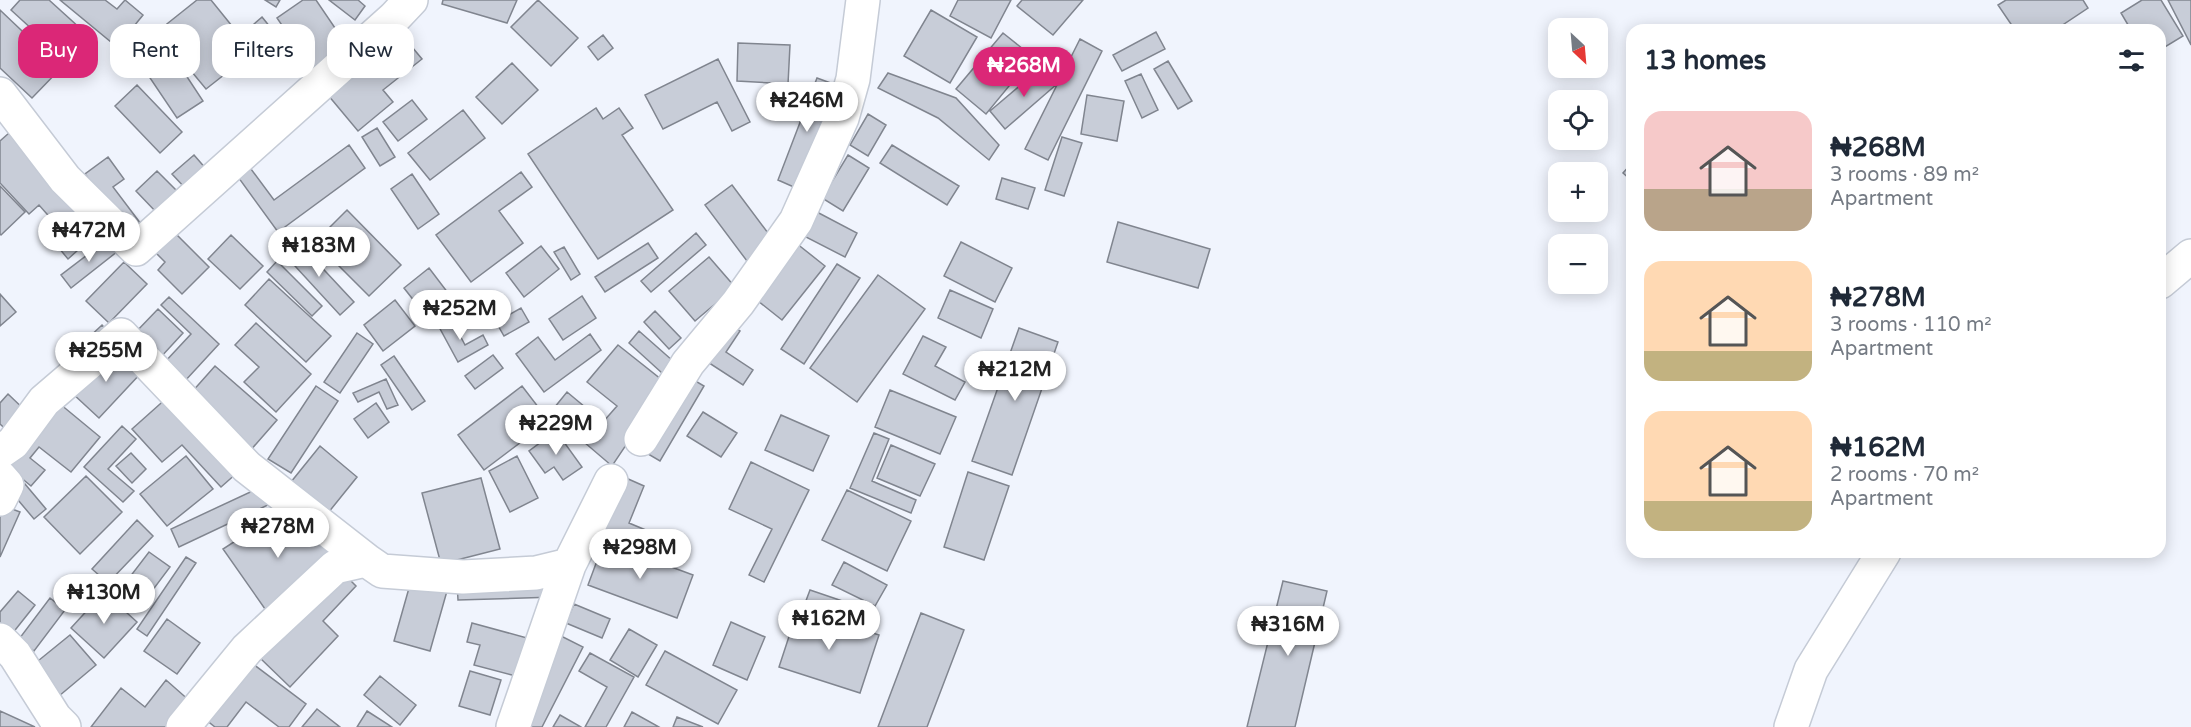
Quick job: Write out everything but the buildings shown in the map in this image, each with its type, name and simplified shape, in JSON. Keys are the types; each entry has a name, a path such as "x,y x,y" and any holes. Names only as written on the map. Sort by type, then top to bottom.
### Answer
{"street":[{"path":"0,94 65,178 135,249 394,18 411,0"},
{"path":"641,439 688,363 738,303 796,221 842,118 853,79 863,0"},
{"path":"2166,277 2191,256"},
{"path":"0,452 13,443 44,401 121,335 247,467 382,572 463,577 536,573 569,565"},
{"path":"0,477 7,485 0,500"},
{"path":"513,727 569,565 611,481"},
{"path":"1791,727 1811,670 1880,558"},
{"path":"183,727 248,650 335,567 366,560"},
{"path":"5,656 64,727"}]}
